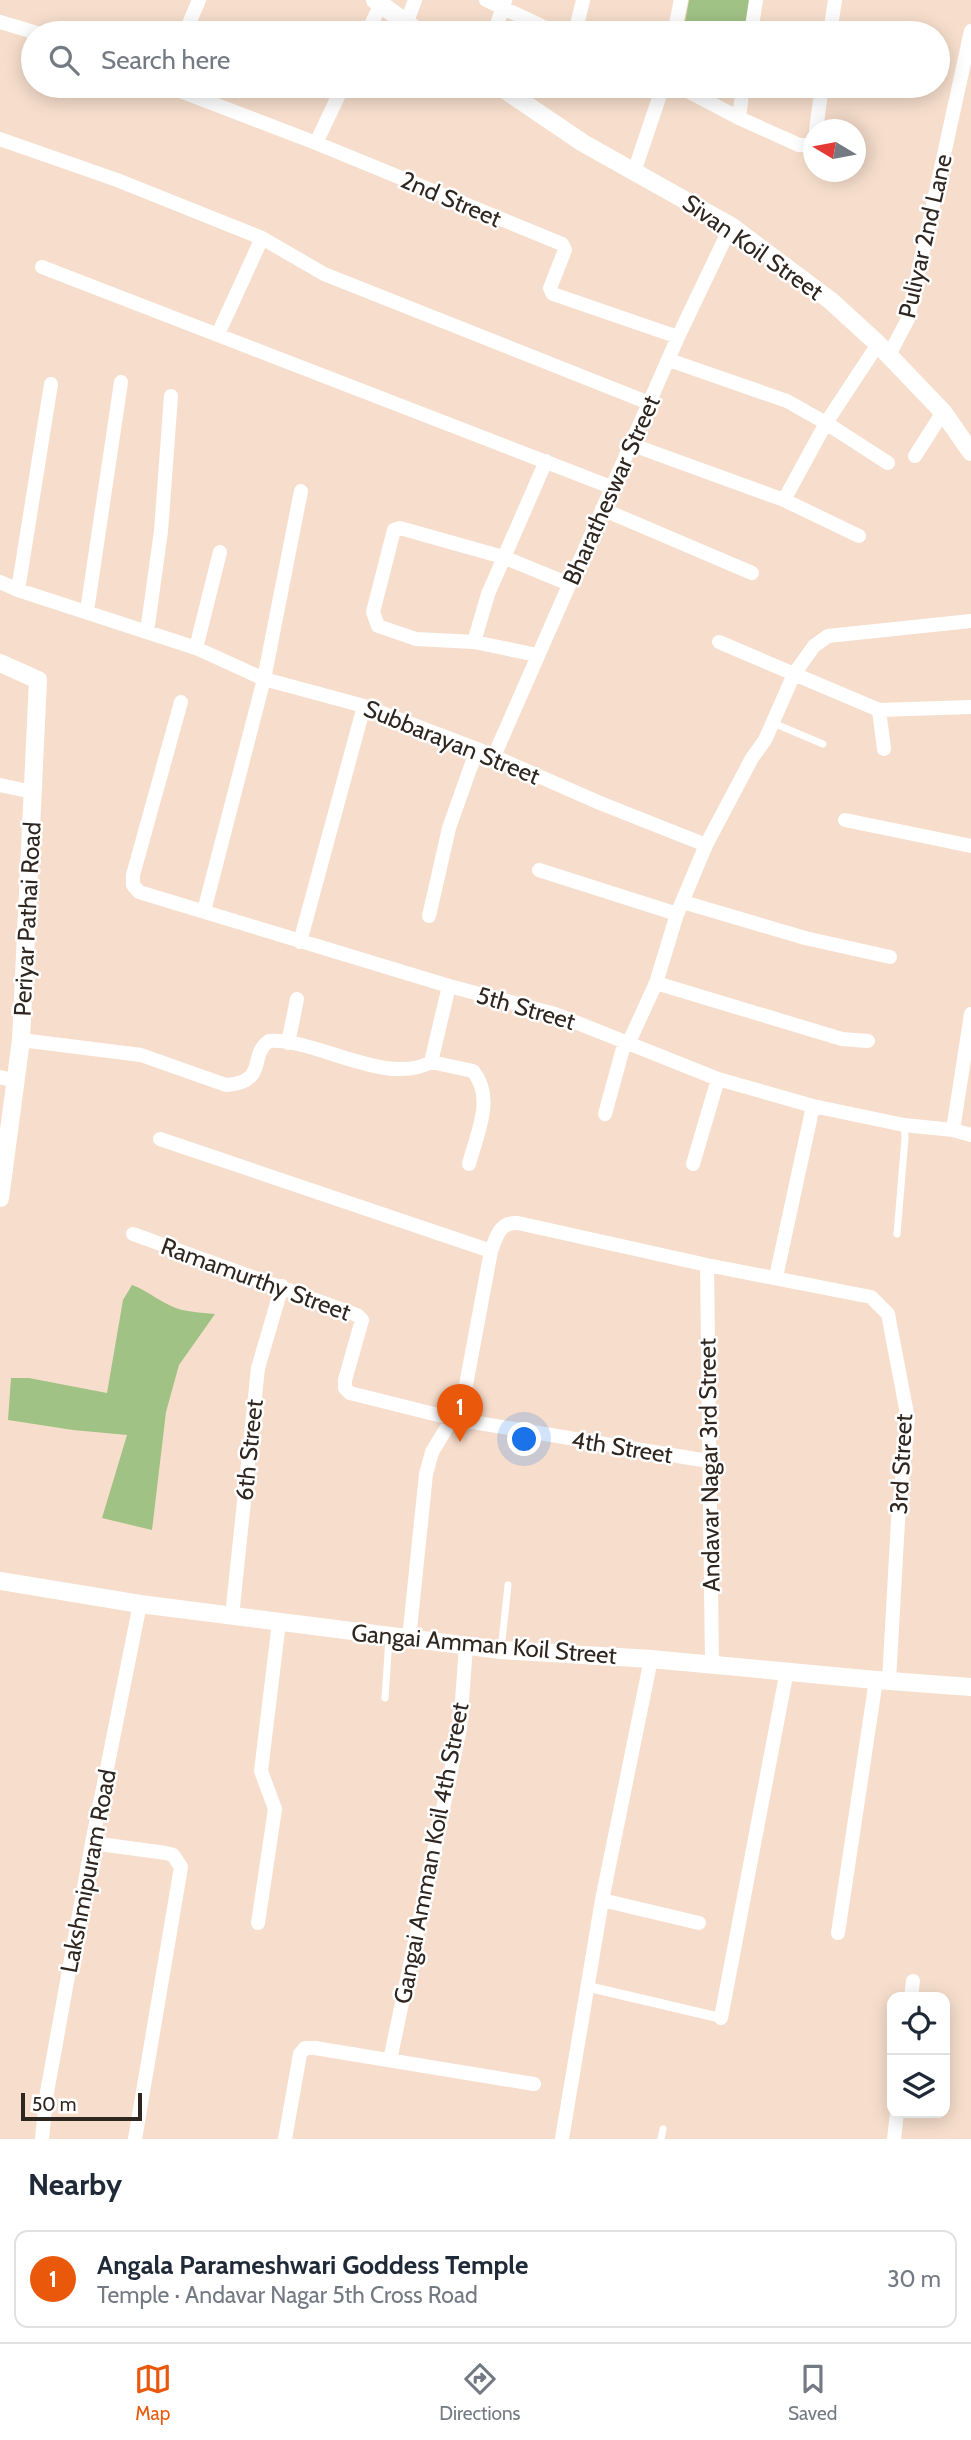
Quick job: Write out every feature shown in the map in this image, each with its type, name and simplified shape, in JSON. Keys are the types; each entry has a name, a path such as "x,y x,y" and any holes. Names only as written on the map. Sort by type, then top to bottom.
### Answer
{"street":[{"path":"191,21 199,0"},
{"path":"414,21 415,0"},
{"path":"486,0 504,5 534,21"},
{"path":"578,21 583,0"},
{"path":"677,21 681,0"},
{"path":"753,21 756,0"},
{"path":"832,21 835,0"},
{"path":"371,21 378,2 403,21"},
{"path":"0,22 21,28"},
{"name":"Puliyar 2nd Lane","path":"784,500 826,423 908,319 971,31"},
{"name":"2nd Street","path":"198,98 562,244 565,250 550,288 552,294 678,337"},
{"path":"316,143 337,98"},
{"name":"Sivan Koil Street","path":"517,98 583,143 731,226 831,301 883,349 943,412 971,452"},
{"path":"634,172 659,98"},
{"path":"701,98 739,118 803,145"},
{"path":"739,118 742,98"},
{"path":"818,119 820,98"},
{"path":"0,139 117,180 262,238 324,274 649,403"},
{"name":"Bharatheswar Street","path":"494,757 630,444 731,226"},
{"path":"218,334 262,238"},
{"path":"42,267 611,487"},
{"path":"670,360 787,401 888,463"},
{"path":"87,611 121,382"},
{"path":"18,590 51,384"},
{"path":"147,632 161,531 171,396"},
{"path":"915,456 943,412"},
{"path":"630,444 784,500 859,536"},
{"path":"474,642 488,594 546,461"},
{"path":"204,911 264,679 301,491"},
{"path":"602,509 752,572"},
{"path":"537,654 474,642 416,639 378,626 373,612 394,530 400,528 503,558 569,583"},
{"path":"196,648 220,552"},
{"name":"Subbarayan Street","path":"0,582 196,648 264,679 364,706 477,749 600,803 706,845"},
{"path":"606,1114 627,1041 656,983 694,870 752,758 765,740 794,674 814,646 828,636 971,621"},
{"path":"719,642 879,710 971,707"},
{"name":"Periyar Pathai Road","path":"0,663 38,680 21,1040 7,1079 0,1198"},
{"name":"5th Street","path":"181,702 133,875 133,885 139,892 449,986 555,1014 718,1079 813,1106 904,1125 953,1130 971,1135"},
{"path":"300,942 364,706"},
{"path":"879,710 884,749"},
{"path":"429,916 449,828 477,749"},
{"path":"0,785 33,792"},
{"path":"845,820 971,846"},
{"path":"539,870 680,908 890,957"},
{"path":"656,983 842,1039 867,1041"},
{"path":"431,1062 449,986"},
{"path":"288,1043 297,999"},
{"path":"953,1130 971,1014"},
{"path":"21,1040 141,1055 226,1085 237,1084 251,1076 265,1043 276,1040 369,1065 402,1069 421,1068 431,1062 472,1071 481,1080 485,1102 469,1164"},
{"path":"693,1164 718,1079"},
{"path":"776,1277 813,1106"},
{"path":"160,1139 491,1251 463,1401 432,1452 426,1474 409,1639"},
{"name":"3rd Street","path":"491,1251 500,1229 508,1223 518,1223 707,1265 871,1297 888,1314 908,1419 882,1681 838,1933"},
{"name":"Ramamurthy Street","path":"133,1234 357,1315 362,1320 345,1388 350,1393 454,1419"},
{"name":"Andavar Nagar 3rd Street","path":"707,1265 712,1665"},
{"name":"6th Street","path":"232,1616 258,1368 282,1286"},
{"name":"4th Street","path":"454,1419 708,1461"},
{"name":"Gangai Amman Koil Street","path":"0,1581 139,1604 501,1650 651,1659 971,1687"},
{"name":"Lakshmipuram Road","path":"42,2139 46,2098 92,1843 139,1604"},
{"path":"258,1923 275,1809 261,1771 279,1622"},
{"name":"Gangai Amman Koil 4th Street","path":"390,2060 460,1728 466,1646"},
{"path":"562,2139 602,1900 651,1659"},
{"path":"589,1987 721,2018 787,1670"},
{"path":"92,1843 166,1853 173,1855 181,1867 135,2139"},
{"path":"602,1900 699,1923"},
{"path":"912,1992 913,1981"},
{"path":"285,2139 300,2054 305,2049 315,2048 534,2084"},
{"path":"894,2139 896,2118"}],"lane":[{"path":"772,723 823,744"},
{"path":"897,1234 904,1125"},
{"path":"501,1650 508,1585"},
{"path":"385,1698 390,1637"},
{"path":"661,2139 663,2129"}],"green space":[{"path":"689,0 751,0 747,21 685,21"},
{"path":"132,1285 175,1308 215,1314 179,1365 166,1412 152,1530 102,1518 127,1435 8,1420 11,1378 29,1378 107,1393 123,1300"}],"place":[{"name":"Angala Parameshwari Goddess Temple","path":"460,1442"}]}
